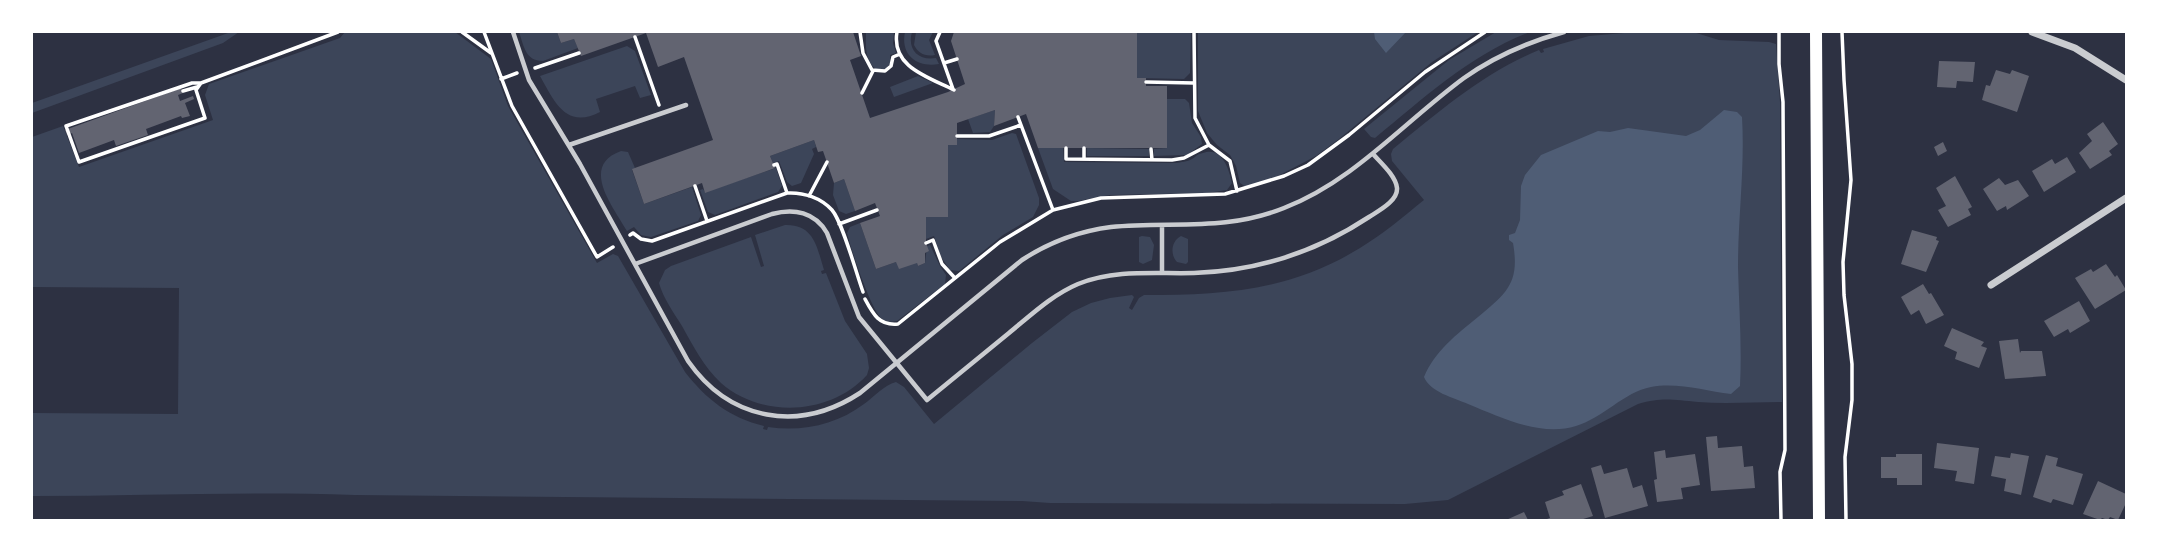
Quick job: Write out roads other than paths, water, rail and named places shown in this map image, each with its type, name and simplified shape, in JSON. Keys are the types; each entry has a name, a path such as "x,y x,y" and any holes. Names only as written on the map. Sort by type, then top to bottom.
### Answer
{"main road":[{"path":"1816,32 1819,520"}],"street":[{"path":"2032,32 2075,48 2126,80"},
{"path":"1991,285 2126,198"}],"lane":[{"path":"513,32 525,71 699,376 723,398 752,411 788,417 821,413 854,397 1035,251 1100,229 1229,223 1266,215 1318,192 1373,153 1484,65 1512,49 1564,32"},
{"path":"569,145 686,106"},
{"path":"635,264 772,214 791,211 806,214 824,227 859,317 927,400 1051,298 1088,280 1111,275 1237,270 1294,255 1332,239 1372,215 1395,196 1395,180 1373,153"},
{"path":"1162,226 1162,273"}]}
